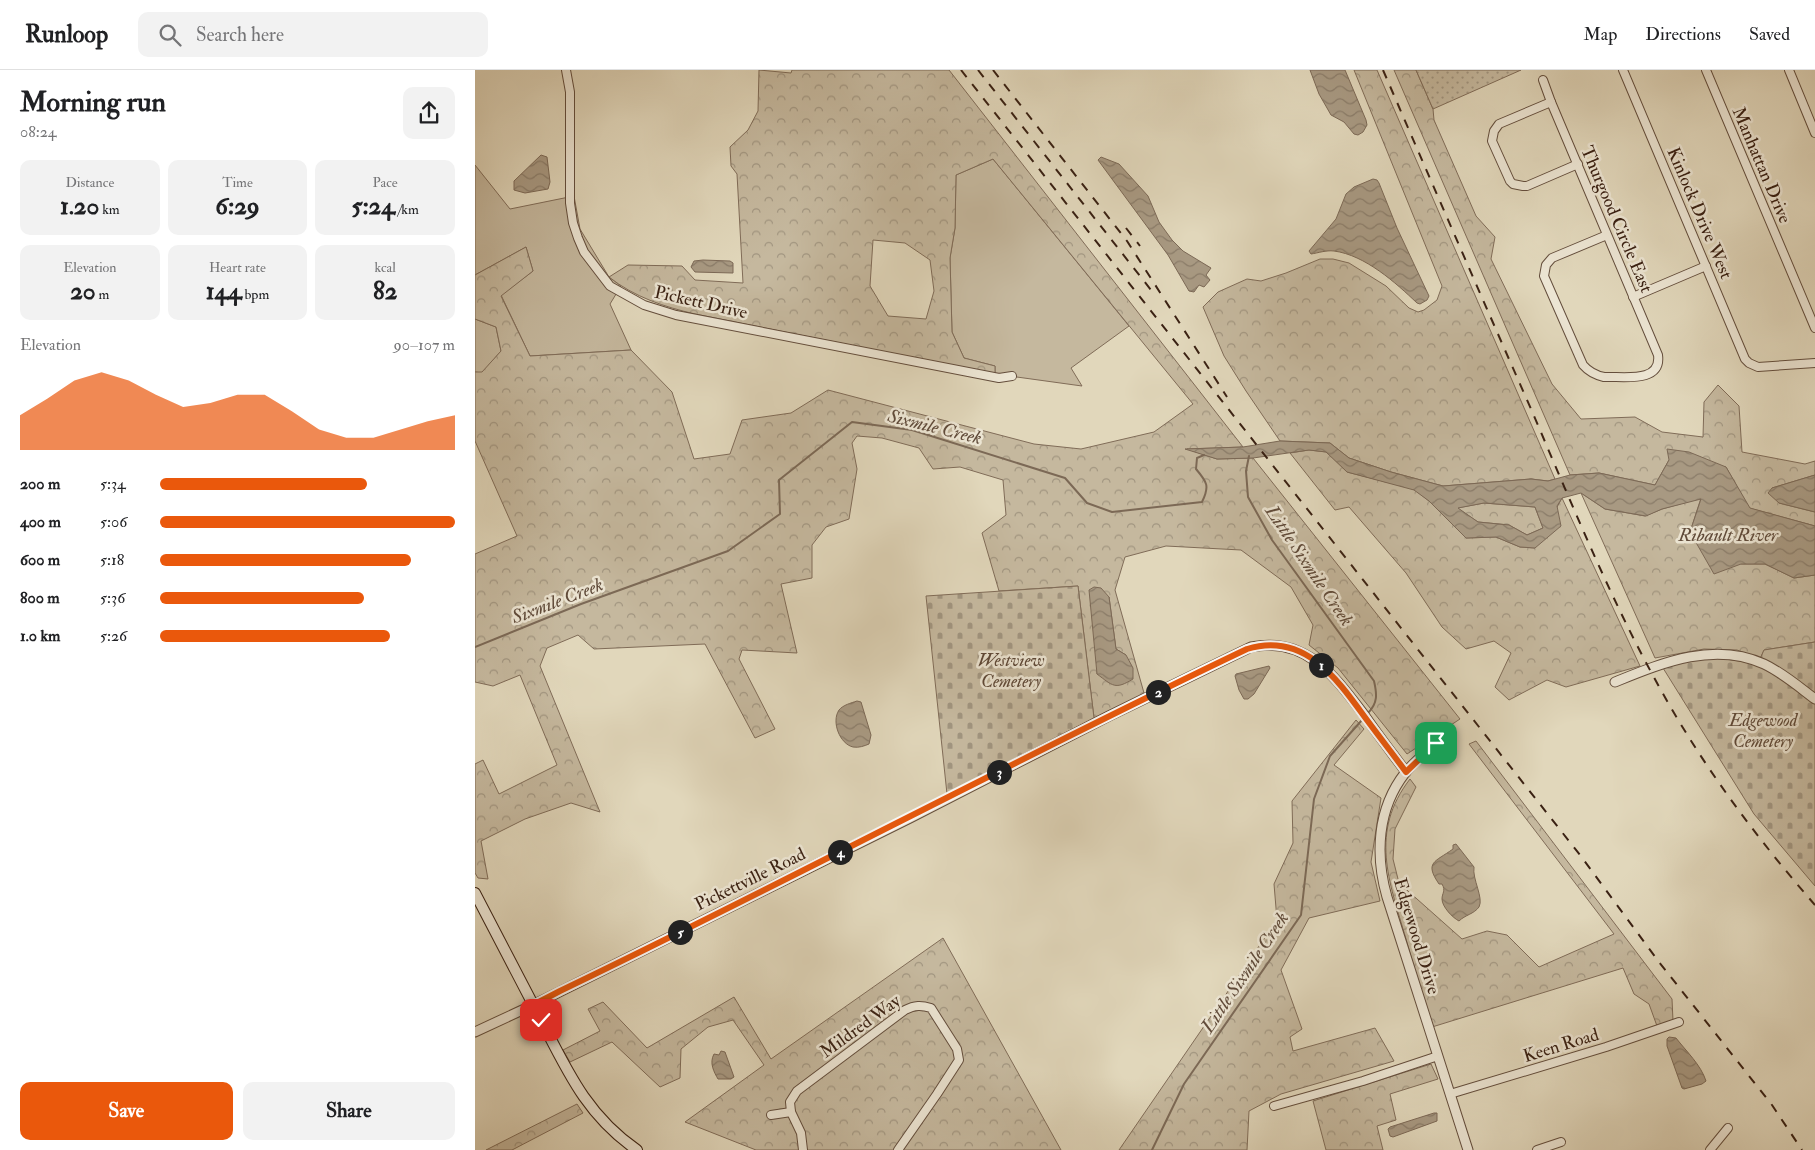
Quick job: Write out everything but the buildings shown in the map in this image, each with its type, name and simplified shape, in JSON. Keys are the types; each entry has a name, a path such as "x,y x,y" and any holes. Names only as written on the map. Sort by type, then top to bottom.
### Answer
{"main road":[{"path":"475,893 573,1082 586,1101 615,1134 637,1150"}],"street":[{"name":"Pickett Drive","path":"566,70 570,92 570,203 573,223 584,252 610,286 644,305 676,315 999,378 1012,376"},
{"name":"Kinlock Drive West","path":"1623,70 1745,359 1753,365 1764,367 1815,363"},
{"name":"Manhattan Drive","path":"1706,70 1815,328"},
{"path":"1789,70 1815,133"},
{"name":"Thurgood Circle East","path":"1543,80 1658,355 1658,365 1649,375 1604,377 1591,372 1583,365 1544,276 1546,265 1552,258 1607,235"},
{"path":"1551,102 1499,124 1494,131 1492,140 1510,180 1518,186 1527,186 1577,164"},
{"path":"1633,297 1706,266"},
{"name":"Pickettville Road","path":"475,1032 783,881 1118,711 1251,647 1273,645 1286,647 1302,652 1317,662 1348,693 1406,772"},
{"path":"1615,682 1649,668 1684,657 1712,654 1730,655 1763,664 1787,678 1815,699"},
{"name":"Edgewood Drive","path":"1436,743 1406,772 1394,790 1383,820 1379,852 1380,868 1387,898 1468,1150"},
{"name":"Mildred Way","path":"791,1112 790,1102 797,1091 905,1010 914,1005 931,1008 957,1049 959,1060 898,1150"},
{"name":"Keen Road","path":"1450,1094 1606,1047 1679,1022"},
{"path":"1274,1106 1363,1081 1438,1056"},
{"path":"771,1115 791,1112 801,1133 803,1150"},
{"path":"1710,1150 1728,1128"},
{"path":"1537,1150 1561,1142"}],"green space":[{"path":"759,70 791,73 792,70 949,70 1243,447 1187,449 1217,459 1253,458 1460,719 1407,754 1338,668 1309,645 1313,625 1291,587 1241,550 1166,546 1125,557 1115,590 1144,693 1094,718 1078,586 999,591 982,533 1006,515 1003,480 960,467 933,469 919,448 882,438 857,436 852,443 857,469 849,519 826,527 812,545 812,578 781,584 797,653 742,650 739,659 775,729 755,738 705,644 594,649 578,635 547,648 540,666 600,812 571,803 525,819 481,841 488,879 478,878 475,873 475,764 483,760 499,794 557,765 520,675 493,686 475,682 475,554 517,536 475,441 475,372 482,372 501,351 496,327 475,319 475,275 526,247 533,271 501,296 530,356 631,350 672,392 694,459 730,454 742,420 791,413 828,390 1034,444 1081,449 1154,432 1193,404 993,159 956,175 955,228 950,258 952,332 964,358 995,366 995,374 695,314 639,296 609,277 628,265 682,266 695,280 743,283 737,174 731,166 730,147 748,130 758,111","holes":["873,240 905,243 930,260 934,291 926,319 888,316 870,286","1109,597 1116,649 1126,655 1097,674"]},
{"path":"1354,70 1377,70 1555,479 1548,481 1531,479 1443,486 1349,458 1330,443 1280,441 1224,356 1203,307 1218,292 1247,279 1261,281 1320,259 1333,259 1349,263 1386,286 1409,308 1418,312 1424,310 1437,300 1442,286"},
{"path":"1394,70 1416,70 1433,109 1434,120 1476,216 1495,237 1491,259 1552,384 1581,419 1635,417 1662,432 1703,437 1704,402 1718,385 1739,406 1742,452 1805,464 1815,461 1815,475 1772,488 1779,503 1815,512 1815,526 1749,508 1726,467 1669,460 1655,485 1599,473 1570,475"},
{"path":"1416,70 1521,70 1433,109"},
{"path":"993,159 1129,326 1071,368 1082,386 995,374 995,366 964,358 952,332 950,258 955,228 956,175"},
{"path":"475,165 510,209 574,196 580,229 609,277 621,286 610,304 631,350 530,356 501,295 533,271 526,247 475,275"},
{"path":"475,319 496,327 501,351 482,373 475,372"},
{"path":"1309,450 1327,452 1347,472 1414,489 1429,501 1466,538 1496,537 1520,547 1535,548 1562,498 1640,666 1566,687 1547,680 1509,700 1495,687 1511,653 1494,641 1466,649 1442,627 1406,573 1349,507 1335,510 1290,453"},
{"path":"1581,493 1605,509 1645,516 1701,498 1690,532 1741,564 1765,564 1794,578 1815,575 1815,642 1764,650 1760,659 1737,650 1704,649 1655,658"},
{"path":"1484,503 1535,507 1543,528 1527,535 1509,525 1478,522 1457,508"},
{"name":"Westview Cemetery","path":"1078,586 1094,718 947,794 926,596"},
{"name":"Edgewood Cemetery","path":"1815,642 1815,696 1760,659 1764,650"},
{"name":"Edgewood Cemetery","path":"1709,658 1744,662 1764,668 1787,682 1815,704 1815,886 1754,814 1663,668 1685,661"},
{"path":"1356,720 1364,729 1334,765 1381,798 1371,862 1380,901 1309,918 1281,970 1302,1029 1290,1037 1293,1051 1375,1028 1394,1061 1281,1094 1249,1111 1247,1150 1119,1150 1277,920 1274,884 1293,843 1292,801"},
{"path":"1476,741 1672,999 1673,1021 1657,1026 1649,1004 1634,994 1623,968 1432,1027 1394,897 1386,857 1386,838 1390,818 1397,799 1410,779 1416,787 1395,829 1393,859 1399,883 1462,939 1487,931 1507,935 1539,967 1614,934 1469,744"},
{"path":"943,938 1061,1150 756,1150 685,1122 764,1065 733,1020 708,1027 681,1049 680,1078 660,1087 612,1042 570,1062 563,1050 600,1031 588,1009 603,1002 647,1048 734,997 771,1059"},
{"path":"1431,1064 1438,1079 1390,1094 1396,1120 1377,1126 1383,1150 1326,1150 1313,1101"},
{"path":"577,1104 583,1113 512,1150 486,1150"}],"water":[{"path":"1310,70 1345,70 1366,120 1367,125 1363,132 1358,135 1354,134 1344,122 1331,115 1319,94"},
{"path":"541,155 547,157 550,182 548,189 525,193 514,190 514,181"},
{"path":"1101,157 1119,164 1148,196 1159,222 1172,240 1183,251 1211,268 1206,275 1210,280 1204,287 1199,285 1194,292 1189,291 1168,255 1098,160"},
{"path":"1373,179 1379,183 1397,228 1429,296 1427,300 1420,304 1379,271 1357,258 1334,251 1311,254 1309,251 1336,219 1346,194 1354,187"},
{"path":"694,261 730,261 733,263 733,273 695,272 691,267"},
{"name":"Ribault River","path":"1280,441 1330,443 1349,458 1443,486 1531,479 1548,481 1570,475 1599,473 1655,485 1669,460 1667,449 1689,452 1726,467 1750,508 1815,526 1815,575 1794,578 1765,564 1741,564 1714,574 1690,532 1701,499 1662,509 1646,516 1605,509 1581,493 1562,498 1557,506 1561,526 1535,548 1520,547 1496,537 1466,538 1429,501 1414,490 1347,472 1326,452 1309,450 1253,458 1217,459 1185,449 1243,447","holes":["1484,503 1535,507 1543,528 1527,535 1509,525 1478,522 1458,508"]},
{"path":"1815,475 1815,512 1779,503 1768,493 1772,488"},
{"path":"1094,587 1101,588 1109,597 1116,649 1126,655 1133,668 1133,679 1122,685 1111,684 1097,674 1089,590"},
{"path":"1269,666 1270,668 1254,694 1248,699 1244,699 1239,690 1236,674"},
{"path":"857,701 861,702 871,735 869,744 853,747 844,742 838,732 836,720 841,708"},
{"path":"1456,844 1474,867 1480,899 1479,907 1459,921 1451,915 1442,902 1443,886 1439,884 1432,871 1434,863 1453,849 1453,845"},
{"path":"1669,1037 1676,1038 1697,1064 1706,1081 1702,1084 1682,1088 1667,1046 1667,1039"},
{"path":"721,1051 725,1052 734,1077 731,1079 718,1079 714,1070 712,1064 714,1054 719,1055"},
{"path":"1437,1113 1437,1121 1393,1137 1390,1136 1388,1129 1390,1127"}],"waterway":[{"name":"Sixmile Creek","path":"475,647 581,604 728,551 780,514 779,480 852,422 912,430 1065,478 1087,503 1112,512 1202,502 1207,488 1203,477 1196,469 1197,458 1204,455"},
{"name":"Little Sixmile Creek","path":"1249,456 1246,471 1248,497 1272,540 1374,681 1376,698 1374,706 1368,713"},
{"name":"Little Sixmile Creek","path":"1152,1150 1184,1084 1301,915 1314,799 1330,756 1362,720"}],"railway":[{"path":"961,70 1580,855 1659,962 1772,1105 1802,1150"},
{"path":"978,70 1151,290"},
{"path":"993,70 1127,241 1227,397"},
{"path":"1383,70 1579,522 1631,634 1670,706 1702,758 1756,834 1815,905"},
{"path":"1126,228 1140,246"}],"route":[{"path":"541,1020 533,1005 910,818 1109,716 1247,649 1261,645 1283,646 1302,652 1317,662 1348,693 1406,772 1436,743"}]}
